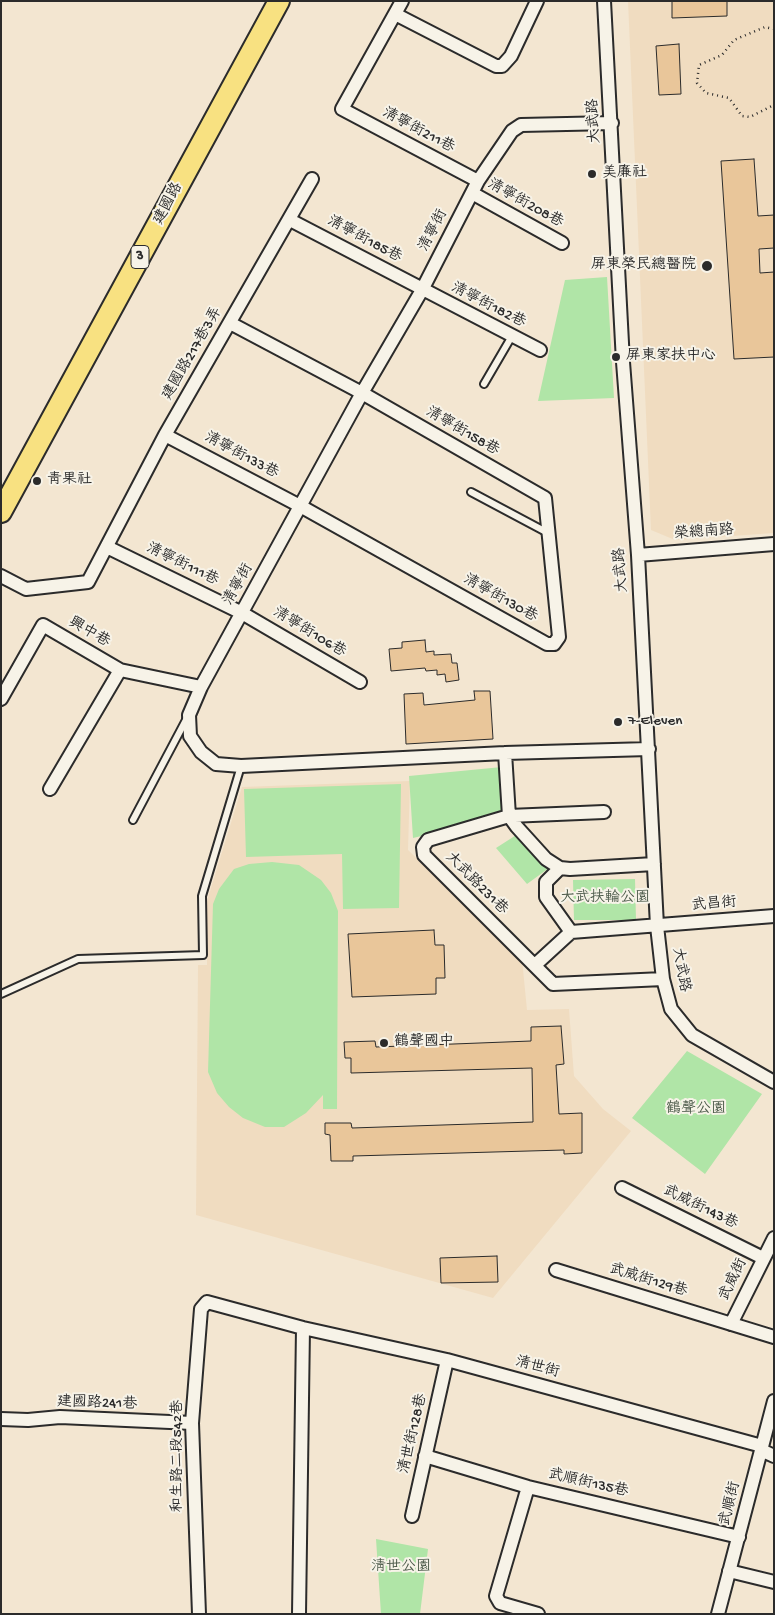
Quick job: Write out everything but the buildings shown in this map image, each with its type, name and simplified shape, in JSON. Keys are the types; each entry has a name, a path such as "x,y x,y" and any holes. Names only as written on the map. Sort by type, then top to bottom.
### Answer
{"main road":[{"name":"建國路","path":"1,512 278,1"}],"street":[{"path":"402,1 395,14 496,66 502,66 511,56 534,7"},
{"name":"大武路","path":"604,1 612,122 623,362 638,555 657,926 663,979 671,1009 692,1035 774,1082"},
{"name":"清寧街211巷","path":"395,14 342,109 478,182"},
{"name":"清寧街","path":"189,715 201,687 302,507 362,393 422,290 478,182 512,131 521,126 612,122"},
{"name":"建國路217巷3弄","path":"1,576 26,589 88,582 165,435 312,179"},
{"name":"清寧街208巷","path":"472,193 562,244"},
{"name":"清寧街185巷","path":"290,220 422,290"},
{"name":"清寧街182巷","path":"422,290 540,350"},
{"name":"清寧街158巷","path":"230,323 362,393 545,498"},
{"name":"清寧街133巷","path":"165,435 302,507"},
{"name":"清寧街130巷","path":"302,507 547,644 554,644 559,637 559,630 545,498"},
{"name":"榮總南路","path":"638,555 774,544"},
{"name":"清寧街111巷","path":"107,548 242,613"},
{"name":"清寧街106巷","path":"242,613 360,682"},
{"name":"興中巷","path":"1,699 43,625 120,670 201,687"},
{"path":"50,789 120,670"},
{"path":"189,715 190,736 201,752 216,764 241,766 649,748"},
{"path":"505,753 510,816 517,828 546,860 560,868 570,870 654,864"},
{"path":"510,816 604,812"},
{"name":"大武路231巷","path":"510,816 428,840 423,847 424,855 553,984 663,979"},
{"path":"560,868 546,882 546,897 571,932"},
{"name":"武昌街","path":"657,926 774,916"},
{"path":"535,965 571,932 657,926"},
{"name":"武威街143巷","path":"622,1188 763,1258"},
{"name":"武威街","path":"774,1238 731,1324 774,1337"},
{"name":"武威街129巷","path":"556,1270 731,1324"},
{"name":"清世街","path":"208,1302 303,1328 447,1360 761,1448 774,1456"},
{"name":"和生路二段542巷","path":"199,1614 192,1423 200,1309 208,1302"},
{"path":"299,1614 303,1328"},
{"name":"清世街128巷","path":"412,1516 447,1360"},
{"name":"武順街","path":"718,1614 774,1401"},
{"name":"建國路241巷","path":"1,1419 28,1420 60,1417 192,1423"},
{"path":"425,1456 528,1487"},
{"name":"武順街135巷","path":"538,1614 500,1604 496,1596 528,1487 739,1537"},
{"path":"729,1571 774,1582"}],"lane":[{"path":"484,384 512,336"},
{"path":"471,492 549,534"},
{"path":"133,820 189,715"},
{"path":"1,994 78,959 203,954 202,896 241,766"}],"path":[{"path":"774,29 765,27 734,40 722,55 699,65 697,83 706,94 729,98 742,116 750,117 774,105"}],"shaded area":[{"name":"屏東榮民總醫院","path":"628,1 774,1 774,533 675,540 651,530"},
{"name":"鶴聲國中","path":"410,781 408,850 522,959 527,1010 569,1009 574,1076 603,1109 631,1131 493,1298 196,1215 198,965 207,965 207,901 242,787"}],"green space":[{"path":"607,277 614,398 538,401 565,280"},
{"path":"502,767 502,813 472,824 413,838 409,776"},
{"path":"401,784 399,908 343,909 342,854 246,857 244,789"},
{"path":"521,832 549,868 527,884 496,848"},
{"path":"272,862 299,865 321,880 331,893 338,911 337,1109 323,1109 323,1095 306,1113 284,1127 265,1127 243,1118 229,1107 217,1093 208,1072 213,904 219,889 234,869 249,864"},
{"name":"大武扶輪公園","path":"635,879 636,920 574,920 573,880"},
{"name":"鶴聲公園","path":"687,1051 762,1094 705,1174 632,1118"},
{"name":"清世公園","path":"376,1539 428,1549 420,1614 381,1614"}],"place":[{"name":"美廉社","path":"592,174"},
{"name":"屏東榮民總醫院","path":"707,266"},
{"name":"屏東家扶中心","path":"616,357"},
{"name":"青果社","path":"37,481"},
{"name":"7-Eleven","path":"618,722"},
{"name":"鶴聲國中","path":"384,1043"}]}
